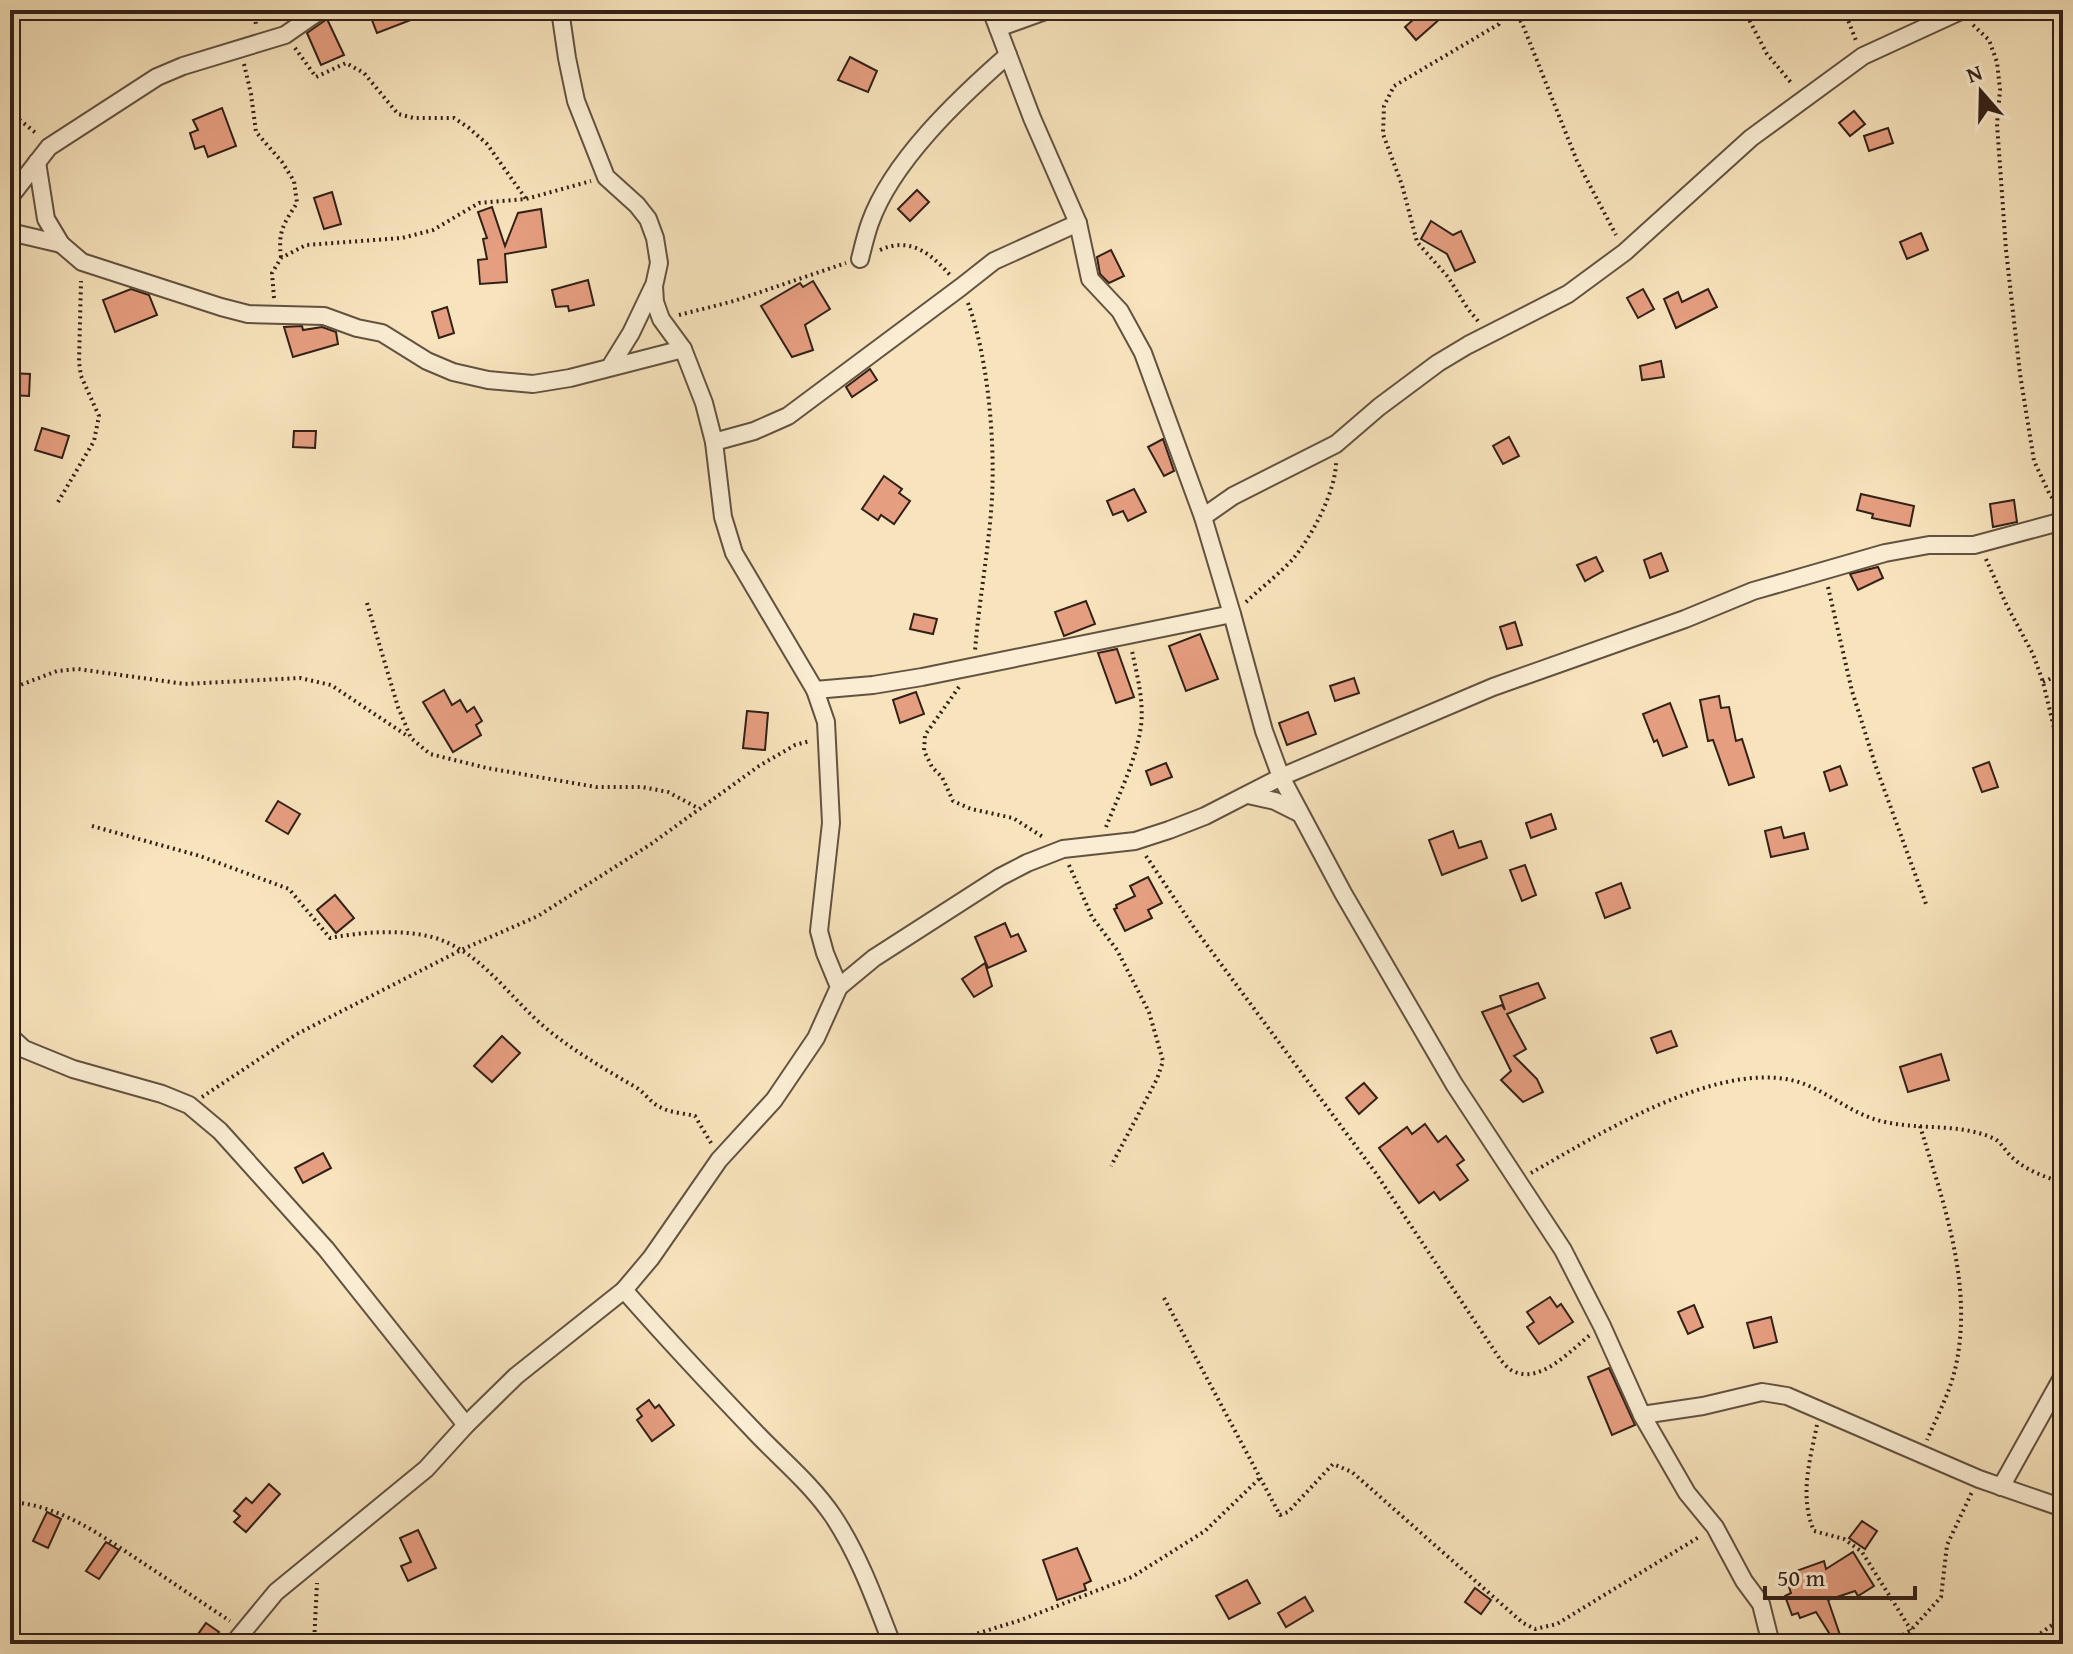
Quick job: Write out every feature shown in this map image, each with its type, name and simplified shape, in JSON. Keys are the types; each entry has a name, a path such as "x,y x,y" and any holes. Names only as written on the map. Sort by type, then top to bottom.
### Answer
{"street":[{"path":"10,197 49,147 157,77 285,35 321,10"},
{"path":"560,10 576,101 606,177 648,219 659,263 654,286 610,367"},
{"path":"991,10 1078,223 1090,279 1120,311 1143,353 1203,517 1264,731 1281,777 1454,1084 1563,1250 1642,1415 1687,1493 1715,1527 1744,1581 1761,1604 1771,1644"},
{"path":"998,28 1048,10"},
{"path":"1203,517 1233,496 1336,444 1438,363 1568,294 1625,252 1751,138 1863,56 1960,12"},
{"path":"860,259 871,220 897,174 933,127 1008,55"},
{"path":"37,162 46,219 61,244 82,262 221,307 248,314 324,316 382,333 427,361 453,372 488,380 533,384 570,378 683,349"},
{"path":"714,442 754,431 788,416 994,261 1078,223"},
{"path":"10,232 61,244"},
{"path":"654,286 661,319 683,349 704,403 714,442 723,517 734,553 815,690 828,736 831,823 819,931 839,987"},
{"path":"233,1644 276,1592 426,1469 516,1376 624,1290 651,1258 719,1160 774,1100 816,1038 839,987 874,958 1000,877 1063,849 1135,841 1205,816 1281,777 1493,687 1685,619 1753,591 1900,550 1929,545 1974,545 2063,521"},
{"path":"815,690 873,685 1232,614"},
{"path":"1248,795 1275,801 1299,813"},
{"path":"10,1036 24,1049 73,1069 162,1094 189,1105 220,1131 326,1249 466,1425"},
{"path":"624,1290 691,1366 779,1457 811,1485 858,1560 892,1644"},
{"path":"2001,1487 2063,1376"},
{"path":"1642,1415 1703,1406 1762,1392 1787,1396 1979,1479 2063,1508"}],"path":[{"path":"1490,335 1468,309 1448,277 1417,242 1402,185 1383,134 1384,106 1394,86 1499,24 1505,10 1517,16 1522,23 1577,161 1625,252"},
{"path":"1720,10 1726,17 1743,10 1767,54 1786,74 1802,101"},
{"path":"1844,10 1863,56"},
{"path":"1960,12 1989,40 1997,62 1999,155 2020,374 2034,461 2050,495 2063,511"},
{"path":"285,35 316,77 346,63 364,73 398,114 414,118 454,118 487,144 526,199"},
{"path":"240,51 251,94 256,132 294,181 297,203 282,227 279,239 281,258"},
{"path":"10,112 32,127 49,147"},
{"path":"278,316 272,273 281,258 306,245 402,238 433,230 479,203 526,199 606,177"},
{"path":"661,319 734,301 860,259 891,245 916,245 936,259 961,287 979,335 988,406 992,498 973,666 925,735 924,751 932,767 942,777 953,801 971,809 1013,818 1063,849 1092,917 1127,967 1149,1012 1163,1061 1157,1079 1111,1166"},
{"path":"58,502 94,441 99,416 96,403 81,376 79,362 82,262"},
{"path":"1232,614 1294,558 1319,517 1336,478 1336,444"},
{"path":"1974,545 1986,558 2033,654 2063,765"},
{"path":"1824,569 1852,691 1926,904"},
{"path":"367,603 390,683 411,738"},
{"path":"1098,844 1130,770 1141,725 1140,694 1129,636"},
{"path":"10,689 57,671 78,669 185,684 300,678 331,685 430,754 487,768 596,787 642,787 668,792 698,808"},
{"path":"2043,682 2063,673"},
{"path":"189,1105 297,1034 461,950 538,916 651,844 759,766 795,745 828,736"},
{"path":"92,826 200,856 289,889 330,938 364,931 409,934 433,937 461,950 487,969 507,993 543,1026 577,1052 640,1090 659,1107 695,1116 719,1160"},
{"path":"1135,841 1195,929 1375,1172 1500,1359 1513,1372 1526,1374 1546,1370 1602,1326"},
{"path":"1519,1180 1605,1131 1686,1094 1722,1082 1760,1078 1791,1080 1848,1109 1885,1122 1962,1128 1996,1139 2014,1160 2037,1174 2063,1183"},
{"path":"1920,1126 1955,1250 1961,1306 1957,1358 1948,1394 1921,1454"},
{"path":"1164,1298 1277,1511 1284,1515 1333,1464 1352,1472 1523,1623 1535,1629 1557,1624 1715,1527"},
{"path":"1820,1408 1806,1489 1807,1514 1814,1531 1844,1539 1862,1552 1911,1630"},
{"path":"943,1644 1021,1620 1132,1577 1205,1531 1260,1478"},
{"path":"1887,1644 1911,1630 1941,1597 1947,1545 1979,1479"},
{"path":"10,1502 28,1503 65,1515 97,1532 244,1630"},
{"path":"314,1644 317,1628 317,1556"},
{"path":"2026,1644 2063,1617"}],"building":[{"path":"368,10 433,10 434,11 377,33"},
{"path":"1424,10 1450,10 1416,40 1405,27"},
{"path":"327,19 344,55 321,65 307,33"},
{"path":"850,57 877,71 868,92 838,80"},
{"path":"222,108 236,146 208,157 204,146 195,149 190,133 198,130 193,120"},
{"path":"1854,111 1865,124 1850,136 1839,123"},
{"path":"1888,128 1893,143 1869,151 1864,136"},
{"path":"917,190 929,202 910,221 898,209"},
{"path":"332,192 341,224 324,229 314,198"},
{"path":"492,207 505,246 518,213 541,209 546,247 505,254 507,282 480,284 478,260 487,259 483,239 487,238 478,212"},
{"path":"1431,221 1453,235 1461,231 1475,262 1455,271 1447,254 1421,239"},
{"path":"1921,233 1928,250 1907,259 1900,242"},
{"path":"1111,250 1124,276 1109,283 1100,274 1097,257"},
{"path":"588,280 594,305 569,311 568,306 556,307 552,290"},
{"path":"813,281 830,309 805,325 813,350 792,357 761,306 800,283 803,287"},
{"path":"131,289 149,295 157,315 115,332 103,300"},
{"path":"1643,289 1654,309 1638,318 1627,298"},
{"path":"1708,289 1717,307 1676,328 1664,299 1678,292 1682,302"},
{"path":"447,307 454,333 439,338 432,312"},
{"path":"302,326 303,330 322,327 336,332 338,344 293,357 284,327"},
{"path":"1661,361 1664,377 1642,380 1640,366"},
{"path":"870,369 877,380 852,397 846,387"},
{"path":"10,373 30,374 29,396 10,395"},
{"path":"42,428 69,436 62,458 35,450"},
{"path":"294,431 316,431 315,448 293,447"},
{"path":"1509,437 1519,456 1503,464 1493,446"},
{"path":"1163,439 1174,471 1164,476 1148,447"},
{"path":"884,476 902,489 899,493 910,501 894,524 881,515 878,520 862,509"},
{"path":"1134,489 1146,512 1128,521 1123,511 1113,515 1107,501"},
{"path":"1861,494 1914,506 1910,526 1872,518 1873,514 1857,510"},
{"path":"2014,500 2017,522 1993,527 1990,504"},
{"path":"1661,553 1668,571 1650,578 1644,560"},
{"path":"1596,557 1603,571 1585,581 1577,565"},
{"path":"1878,567 1883,578 1858,590 1850,574"},
{"path":"1086,601 1095,624 1064,636 1055,612"},
{"path":"914,614 937,619 933,634 910,629"},
{"path":"1515,622 1522,645 1507,649 1500,627"},
{"path":"1200,634 1218,679 1186,691 1169,646"},
{"path":"1117,649 1134,697 1116,703 1098,653"},
{"path":"1354,678 1359,693 1335,701 1330,686"},
{"path":"444,690 452,705 460,700 467,712 474,707 482,721 476,725 481,735 453,752 423,702"},
{"path":"916,692 924,714 900,723 893,700"},
{"path":"1719,696 1721,708 1729,707 1736,741 1742,739 1754,777 1729,785 1713,740 1708,741 1700,700"},
{"path":"1670,703 1687,747 1663,756 1643,714"},
{"path":"747,711 768,713 765,750 743,748"},
{"path":"1308,712 1316,734 1287,745 1279,723"},
{"path":"1989,762 1998,787 1982,792 1973,768"},
{"path":"1166,763 1172,777 1151,785 1146,771"},
{"path":"1840,766 1847,785 1830,791 1824,772"},
{"path":"278,801 300,814 288,834 266,821"},
{"path":"1551,814 1556,829 1531,838 1526,823"},
{"path":"1781,827 1784,838 1804,833 1808,849 1771,857 1765,831"},
{"path":"1453,831 1459,848 1481,841 1487,858 1442,875 1429,840"},
{"path":"1525,865 1536,895 1522,901 1510,870"},
{"path":"1148,877 1162,903 1148,910 1152,918 1125,931 1114,909 1135,896 1130,886"},
{"path":"1621,883 1630,908 1605,918 1596,893"},
{"path":"335,895 354,918 336,933 317,910"},
{"path":"1005,923 1011,937 1018,934 1026,951 988,968 975,937"},
{"path":"985,963 992,986 974,997 962,979"},
{"path":"1538,983 1545,998 1507,1014 1526,1049 1514,1056 1537,1079 1543,1092 1523,1102 1501,1080 1511,1071 1482,1012 1502,1005 1505,1010 1500,996"},
{"path":"1671,1031 1677,1046 1657,1053 1651,1038"},
{"path":"502,1036 520,1053 492,1082 474,1066"},
{"path":"1941,1054 1949,1080 1908,1092 1900,1067"},
{"path":"1364,1083 1377,1098 1359,1114 1346,1098"},
{"path":"1425,1124 1438,1142 1446,1136 1464,1160 1457,1165 1468,1180 1440,1200 1434,1192 1419,1203 1379,1148 1407,1127 1412,1134"},
{"path":"323,1153 331,1168 303,1183 295,1168"},
{"path":"1550,1297 1557,1307 1561,1304 1573,1322 1539,1344 1527,1327 1534,1322 1527,1312"},
{"path":"1694,1305 1703,1327 1688,1334 1678,1312"},
{"path":"1771,1317 1777,1342 1754,1348 1747,1323"},
{"path":"1609,1368 1635,1425 1612,1435 1588,1377"},
{"path":"649,1400 655,1408 659,1405 674,1425 652,1441 637,1420 642,1416 637,1409"},
{"path":"269,1484 280,1494 246,1532 234,1522 240,1516 234,1511 246,1498 252,1503"},
{"path":"47,1512 61,1519 48,1548 33,1541"},
{"path":"1862,1521 1877,1531 1865,1549 1849,1538"},
{"path":"418,1530 436,1568 408,1581 401,1566 411,1562 400,1538"},
{"path":"106,1542 119,1550 99,1579 86,1571"},
{"path":"1077,1548 1091,1581 1084,1584 1086,1590 1057,1600 1043,1560"},
{"path":"1853,1552 1874,1586 1858,1596 1855,1591 1828,1600 1841,1638 1834,1641 1816,1612 1800,1618 1798,1613 1792,1615 1785,1596 1791,1593 1785,1575 1824,1561 1826,1569"},
{"path":"1247,1580 1260,1603 1229,1619 1216,1596"},
{"path":"1475,1588 1491,1600 1481,1614 1465,1602"},
{"path":"1305,1597 1313,1611 1286,1627 1278,1613"},
{"path":"206,1623 219,1632 211,1644 191,1644"}]}
